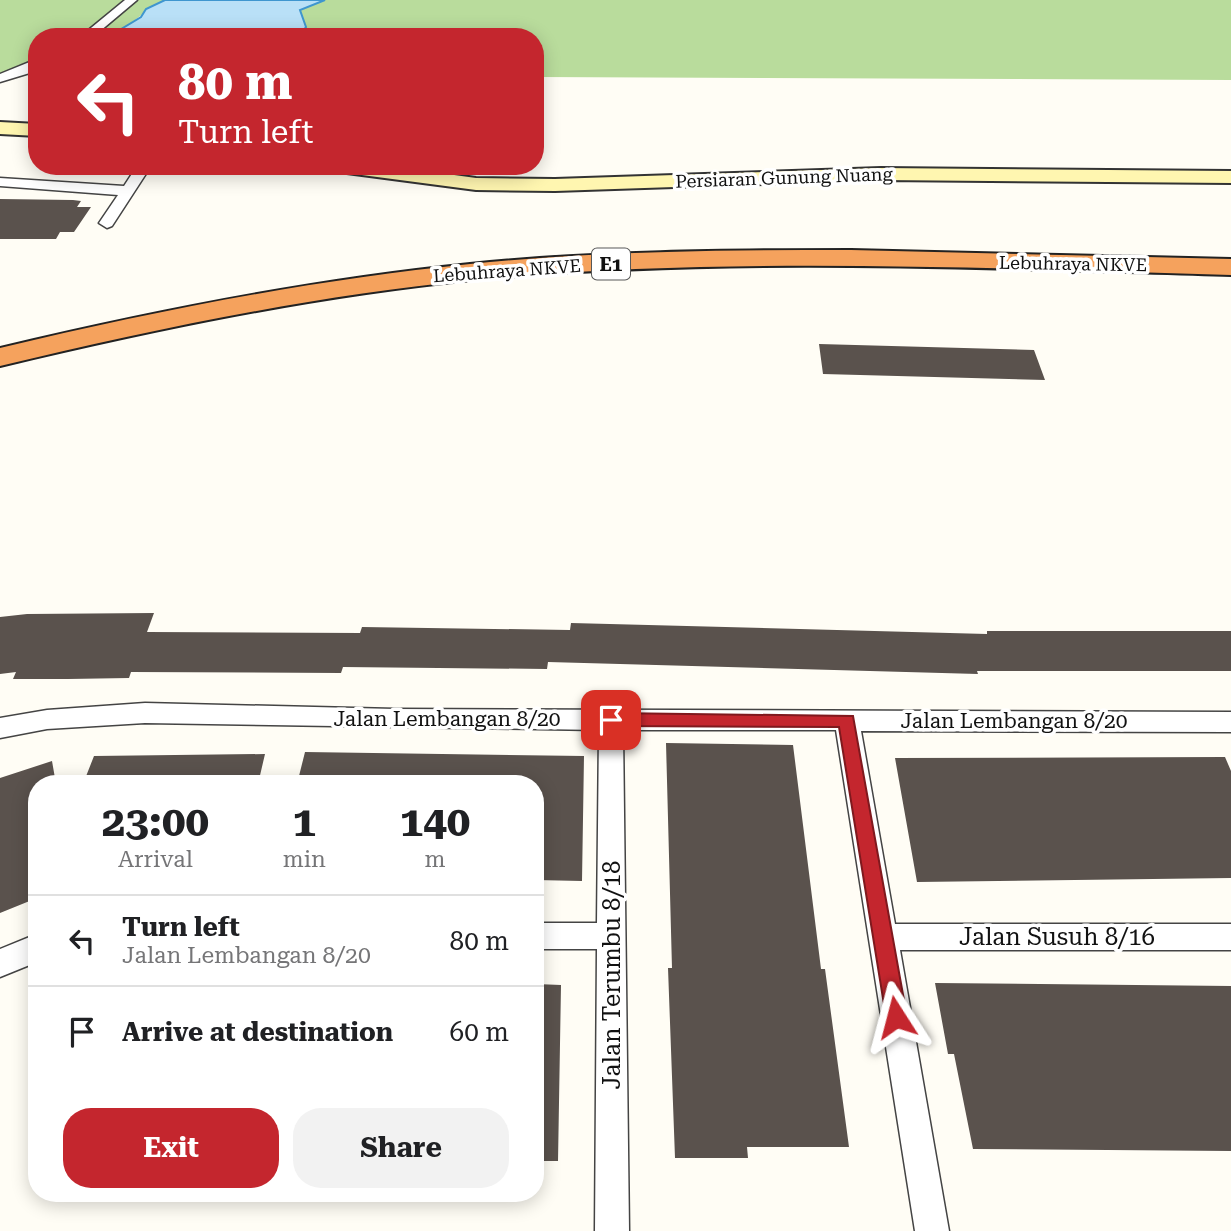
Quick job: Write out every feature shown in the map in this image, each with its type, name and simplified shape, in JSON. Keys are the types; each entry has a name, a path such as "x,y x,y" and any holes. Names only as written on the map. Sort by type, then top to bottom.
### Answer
{"highway":[{"name":"Lebuhraya NKVE","path":"0,335 86,314 253,281 423,259 533,250 819,242 1231,250"},
{"name":"Lebuhraya NKVE","path":"0,357 143,323 292,295 475,272 701,261 823,259 1231,267"},
{"path":"0,369 292,295"}],"street":[{"path":"97,28 132,0"},
{"path":"0,78 28,69"},
{"path":"0,118 28,120"},
{"path":"0,128 28,130"},
{"name":"Persiaran Gunung Nuang","path":"544,174 798,167 1231,165"},
{"name":"Persiaran Gunung Nuang","path":"405,175 463,183 516,184 881,174 1231,177"},
{"path":"107,223 138,175"},
{"path":"0,182 128,191"},
{"name":"Jalan Lembangan 8/20","path":"0,728 43,718 134,714 349,719 1231,722"},
{"name":"Jalan Terumbu 8/18","path":"611,720 612,1231"},
{"path":"846,720 932,1231"},
{"path":"544,936 612,936"},
{"name":"Jalan Susuh 8/16","path":"883,937 1231,937"},
{"path":"0,963 28,952"}],"green space":[{"path":"0,0 165,0 123,28 28,28 28,75 0,75"},
{"path":"324,0 1231,0 1231,80 544,77 544,28 305,28 299,10"}],"water":[{"path":"165,0 325,0 300,10 305,28 123,28 141,17 146,9"}],"building":[{"path":"0,199 73,200 81,201 77,207 91,207 74,232 60,232 56,239 0,239"},
{"path":"819,344 1034,350 1045,380 823,374"},
{"path":"154,613 147,632 360,633 362,627 570,630 571,623 987,634 987,631 1231,631 1231,671 977,671 978,674 548,662 547,669 343,667 341,673 131,672 129,678 68,679 13,679 16,672 0,674 0,617 27,614"},
{"path":"666,743 793,745 821,969 825,969 849,1147 747,1147 748,1158 675,1158 668,968 672,968"},
{"path":"305,752 584,756 582,881 544,880 544,775 299,775"},
{"path":"265,754 260,775 87,775 94,756"},
{"path":"1225,757 1231,771 1231,878 917,882 895,758"},
{"path":"52,761 54,775 28,775 28,902 0,913 0,778"},
{"path":"935,983 1231,986 1231,1151 973,1149 954,1054 948,1054"},
{"path":"544,984 561,985 558,1161 544,1161"}],"route":[{"path":"611,720 846,720 896,1017"}]}
